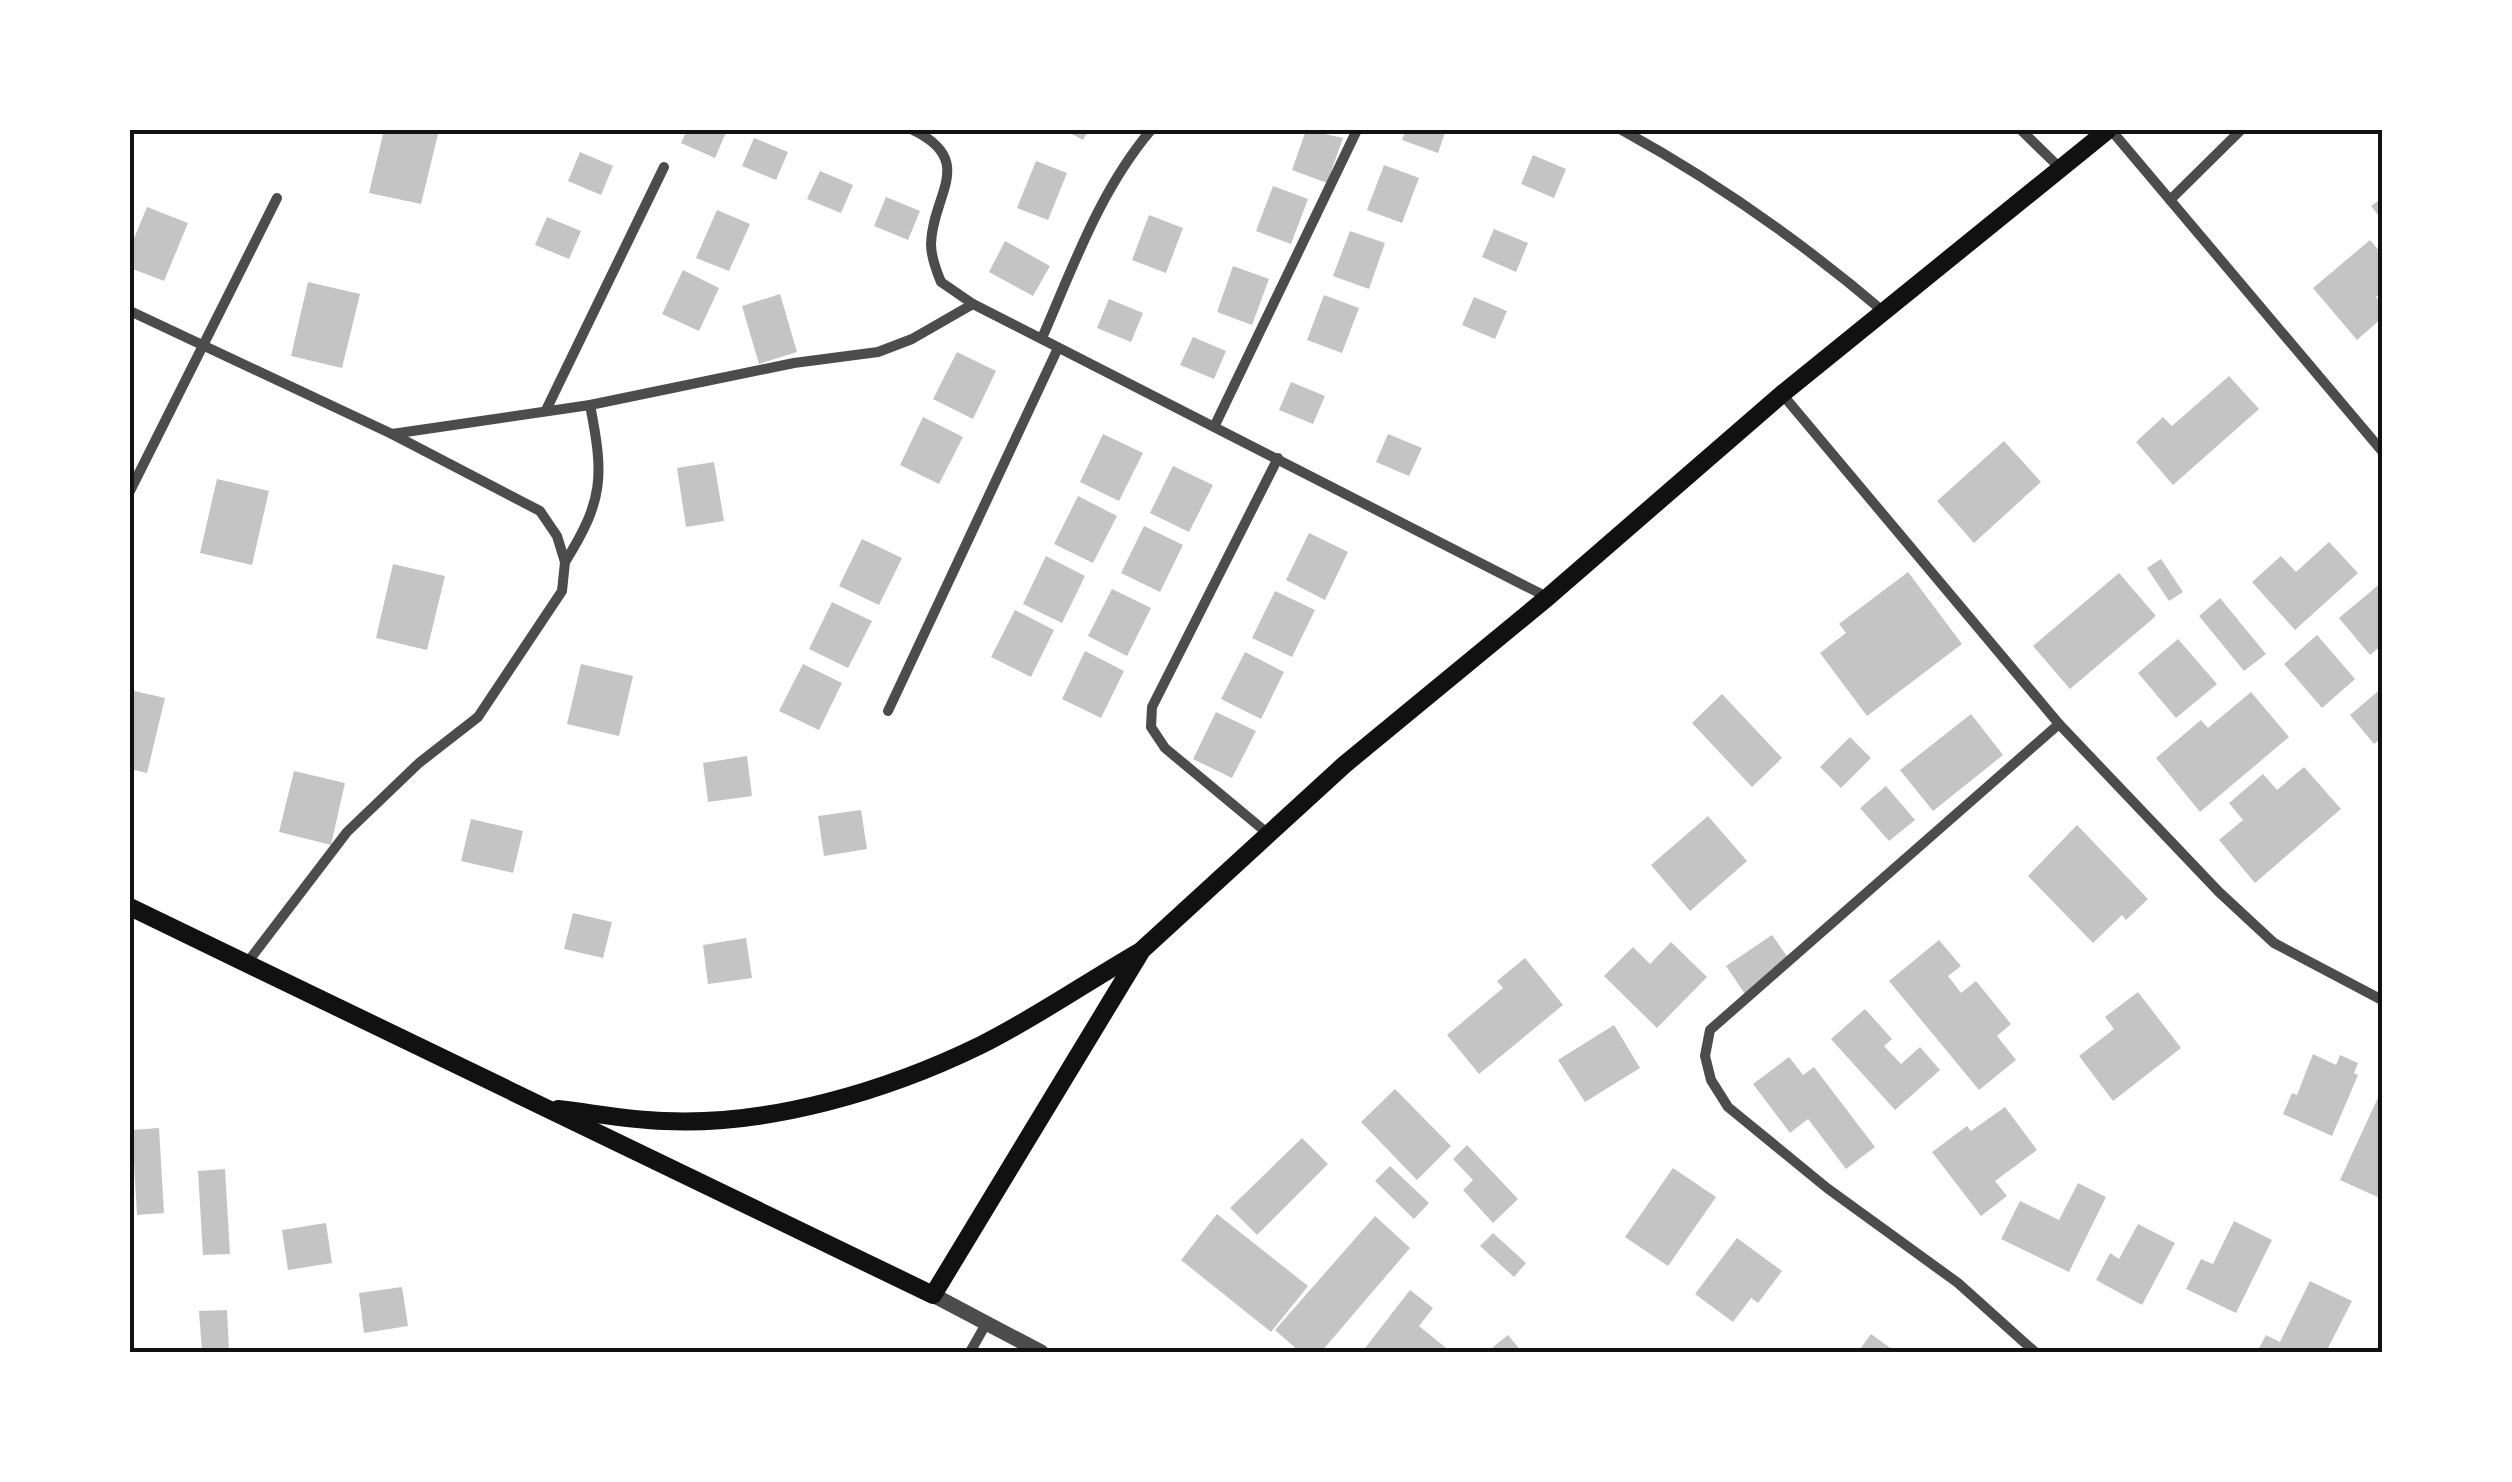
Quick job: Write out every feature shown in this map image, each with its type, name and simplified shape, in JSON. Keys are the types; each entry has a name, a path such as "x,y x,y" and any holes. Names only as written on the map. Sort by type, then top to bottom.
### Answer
{"main road":[{"path":"542,1108 665,1121 734,1118 798,1108 914,1073 982,1045 1142,950 1266,832 1548,598 1782,394 2100,132"},
{"path":"130,906 933,1294 1142,950"}],"street":[{"path":"912,130 934,140 947,162 946,188 931,242 941,282 973,304 1548,598"},
{"path":"1042,338 1100,209 1128,158 1150,130"},
{"path":"1216,426 1358,130"},
{"path":"1622,130 1690,167 1838,272 1884,312"},
{"path":"2022,130 2060,168"},
{"path":"2170,200 2241,130"},
{"path":"2100,132 2170,200 2382,451"},
{"path":"546,408 664,167"},
{"path":"130,491 277,198"},
{"path":"392,434 546,408 590,405 794,363 878,352 912,339 973,304"},
{"path":"130,310 392,434 540,511 556,536 565,562 562,591 478,717 419,764 347,832 247,963"},
{"path":"888,711 1058,348"},
{"path":"1782,394 2059,724 2219,892 2274,942 2382,1000"},
{"path":"565,562 590,522 600,486 590,405"},
{"path":"1266,832 1165,748 1151,727 1152,708 1278,458"},
{"path":"2034,1352 1958,1283 1827,1188 1728,1107 1711,1080 1706,1056 1710,1030 2059,724"},
{"path":"933,1294 1041,1352"},
{"path":"970,1352 986,1324"}],"building":[{"path":"384,130 439,130 421,204 369,193"},
{"path":"687,130 727,130 715,158 681,143"},
{"path":"1064,130 1089,130 1083,140"},
{"path":"1306,130 1343,138 1327,183 1292,170"},
{"path":"1406,130 1446,130 1438,153 1402,140"},
{"path":"754,138 788,152 776,180 742,166"},
{"path":"580,152 613,166 601,195 568,181"},
{"path":"1533,155 1566,169 1554,198 1521,184"},
{"path":"1036,161 1067,173 1048,220 1017,208"},
{"path":"1384,165 1419,178 1402,223 1367,210"},
{"path":"820,171 853,185 841,213 807,199"},
{"path":"1273,186 1308,199 1291,244 1256,231"},
{"path":"886,197 920,211 908,240 874,226"},
{"path":"2382,198 2382,220 2371,206"},
{"path":"147,207 188,223 164,281 130,268 130,248"},
{"path":"717,210 750,224 729,271 696,258"},
{"path":"1149,215 1183,228 1166,273 1132,260"},
{"path":"547,217 581,231 569,259 535,245"},
{"path":"1494,229 1528,243 1516,272 1482,257"},
{"path":"1350,231 1385,243 1369,289 1333,276"},
{"path":"2370,240 2382,254 2382,292 2376,297 2382,305 2382,318 2357,340 2313,288"},
{"path":"1005,241 1050,266 1033,296 989,272"},
{"path":"1233,266 1269,279 1252,325 1217,312"},
{"path":"683,270 719,288 699,331 662,314"},
{"path":"308,282 360,294 342,368 291,356"},
{"path":"780,294 797,352 759,364 742,306"},
{"path":"1324,295 1359,308 1342,353 1307,340"},
{"path":"1474,297 1507,311 1495,339 1462,325"},
{"path":"1109,299 1143,313 1131,342 1097,328"},
{"path":"1193,337 1226,351 1214,379 1180,365"},
{"path":"957,352 996,371 973,419 933,399"},
{"path":"2229,376 2259,409 2173,485 2136,442 2163,417 2172,426"},
{"path":"1291,382 1325,396 1313,424 1279,410"},
{"path":"923,417 963,437 939,484 900,465"},
{"path":"1103,434 1143,453 1119,501 1080,482"},
{"path":"1388,434 1422,448 1409,476 1376,462"},
{"path":"2004,441 2041,482 1974,543 1937,501"},
{"path":"714,462 724,521 686,527 677,468"},
{"path":"1173,466 1213,485 1189,532 1150,513"},
{"path":"217,479 269,491 252,565 200,553"},
{"path":"1078,496 1117,516 1093,563 1054,544"},
{"path":"1144,526 1183,545 1160,592 1121,573"},
{"path":"1309,533 1348,552 1325,600 1286,580"},
{"path":"862,539 902,558 879,605 839,586"},
{"path":"2329,542 2358,573 2295,630 2252,582 2281,556 2296,572"},
{"path":"1046,556 1085,576 1062,623 1023,604"},
{"path":"2161,559 2183,592 2169,601 2147,568"},
{"path":"393,564 445,576 427,650 376,638"},
{"path":"1908,572 1962,644 1867,716 1820,653 1846,633 1839,624"},
{"path":"2119,573 2156,616 2070,689 2033,646"},
{"path":"2382,582 2382,645 2370,655 2339,618"},
{"path":"1112,589 1151,608 1127,656 1088,636"},
{"path":"1275,591 1315,610 1292,657 1252,638"},
{"path":"2220,598 2266,654 2244,671 2199,616"},
{"path":"832,602 872,621 848,668 809,649"},
{"path":"1015,610 1054,630 1031,677 991,657"},
{"path":"2317,635 2355,679 2322,708 2284,664"},
{"path":"2178,639 2217,684 2176,718 2138,673"},
{"path":"1085,651 1124,671 1101,718 1062,699"},
{"path":"1245,652 1284,672 1261,719 1221,699"},
{"path":"581,664 633,676 619,736 567,724"},
{"path":"803,664 842,683 819,730 779,711"},
{"path":"2382,688 2382,738 2374,744 2350,715"},
{"path":"130,690 165,698 147,773 130,769"},
{"path":"2251,692 2289,737 2200,812 2156,758 2201,720 2208,728"},
{"path":"1722,694 1782,758 1752,787 1692,723"},
{"path":"1216,712 1256,731 1232,778 1193,759"},
{"path":"1971,714 2003,755 1933,811 1900,770"},
{"path":"1850,737 1871,758 1841,788 1820,767"},
{"path":"747,756 752,796 708,802 703,763"},
{"path":"2304,767 2341,809 2255,883 2219,840 2243,820 2229,803 2263,774 2277,790"},
{"path":"294,771 345,783 331,845 279,832"},
{"path":"1886,786 1915,820 1889,841 1860,808"},
{"path":"861,810 867,849 824,856 818,816"},
{"path":"1708,816 1747,861 1690,911 1651,865"},
{"path":"471,819 523,831 513,873 461,861"},
{"path":"2077,825 2148,899 2126,920 2122,915 2093,943 2028,876"},
{"path":"573,913 612,922 603,958 564,949"},
{"path":"1772,935 1791,962 1745,994 1726,966"},
{"path":"746,938 752,978 708,984 703,945"},
{"path":"1939,940 1961,966 1948,976 1961,993 1976,981 2011,1024 1997,1036 2016,1060 1979,1090 1889,981"},
{"path":"1671,942 1707,977 1657,1028 1604,976 1633,947 1650,964"},
{"path":"1525,958 1563,1005 1479,1074 1447,1035 1503,988 1497,981"},
{"path":"2138,992 2181,1048 2113,1101 2079,1056 2114,1029 2105,1017"},
{"path":"1865,1009 1892,1039 1884,1046 1901,1064 1920,1047 1940,1070 1895,1110 1831,1039"},
{"path":"1614,1025 1640,1068 1585,1102 1558,1060"},
{"path":"2313,1054 2336,1065 2340,1055 2358,1063 2354,1073 2358,1075 2332,1136 2283,1114 2292,1093 2297,1095"},
{"path":"1789,1057 1803,1075 1814,1067 1875,1147 1846,1169 1808,1119 1790,1133 1753,1084"},
{"path":"1395,1089 1451,1146 1417,1180 1361,1122"},
{"path":"2382,1089 2382,1199 2340,1180"},
{"path":"2005,1107 2037,1150 1995,1181 2007,1196 1981,1216 1932,1152 1967,1126 1971,1131"},
{"path":"159,1128 164,1213 137,1215 132,1130"},
{"path":"1302,1138 1328,1164 1257,1235 1230,1208"},
{"path":"1467,1145 1518,1199 1493,1223 1463,1190 1473,1180 1453,1159"},
{"path":"1390,1166 1429,1203 1414,1219 1375,1181"},
{"path":"1673,1168 1716,1197 1668,1266 1625,1237"},
{"path":"225,1169 230,1254 203,1255 198,1171"},
{"path":"2078,1183 2106,1197 2069,1272 2001,1239 2020,1201 2059,1220"},
{"path":"1217,1214 1308,1286 1271,1332 1181,1260"},
{"path":"1375,1216 1410,1248 1321,1352 1300,1352 1275,1330"},
{"path":"2234,1221 2272,1240 2236,1313 2186,1289 2201,1259 2213,1264"},
{"path":"326,1223 332,1263 288,1270 282,1230"},
{"path":"2138,1224 2175,1243 2142,1305 2096,1280 2110,1253 2119,1259"},
{"path":"1493,1233 1526,1263 1514,1277 1480,1246"},
{"path":"1737,1238 1782,1271 1758,1303 1751,1298 1733,1322 1695,1294"},
{"path":"2310,1281 2352,1301 2326,1352 2257,1352 2266,1335 2280,1342"},
{"path":"402,1287 408,1326 364,1333 359,1293"},
{"path":"1410,1290 1433,1308 1419,1326 1451,1352 1362,1352"},
{"path":"227,1310 229,1352 202,1352 199,1311"},
{"path":"1871,1334 1896,1352 1858,1352"},
{"path":"1508,1335 1522,1352 1487,1352"}]}
